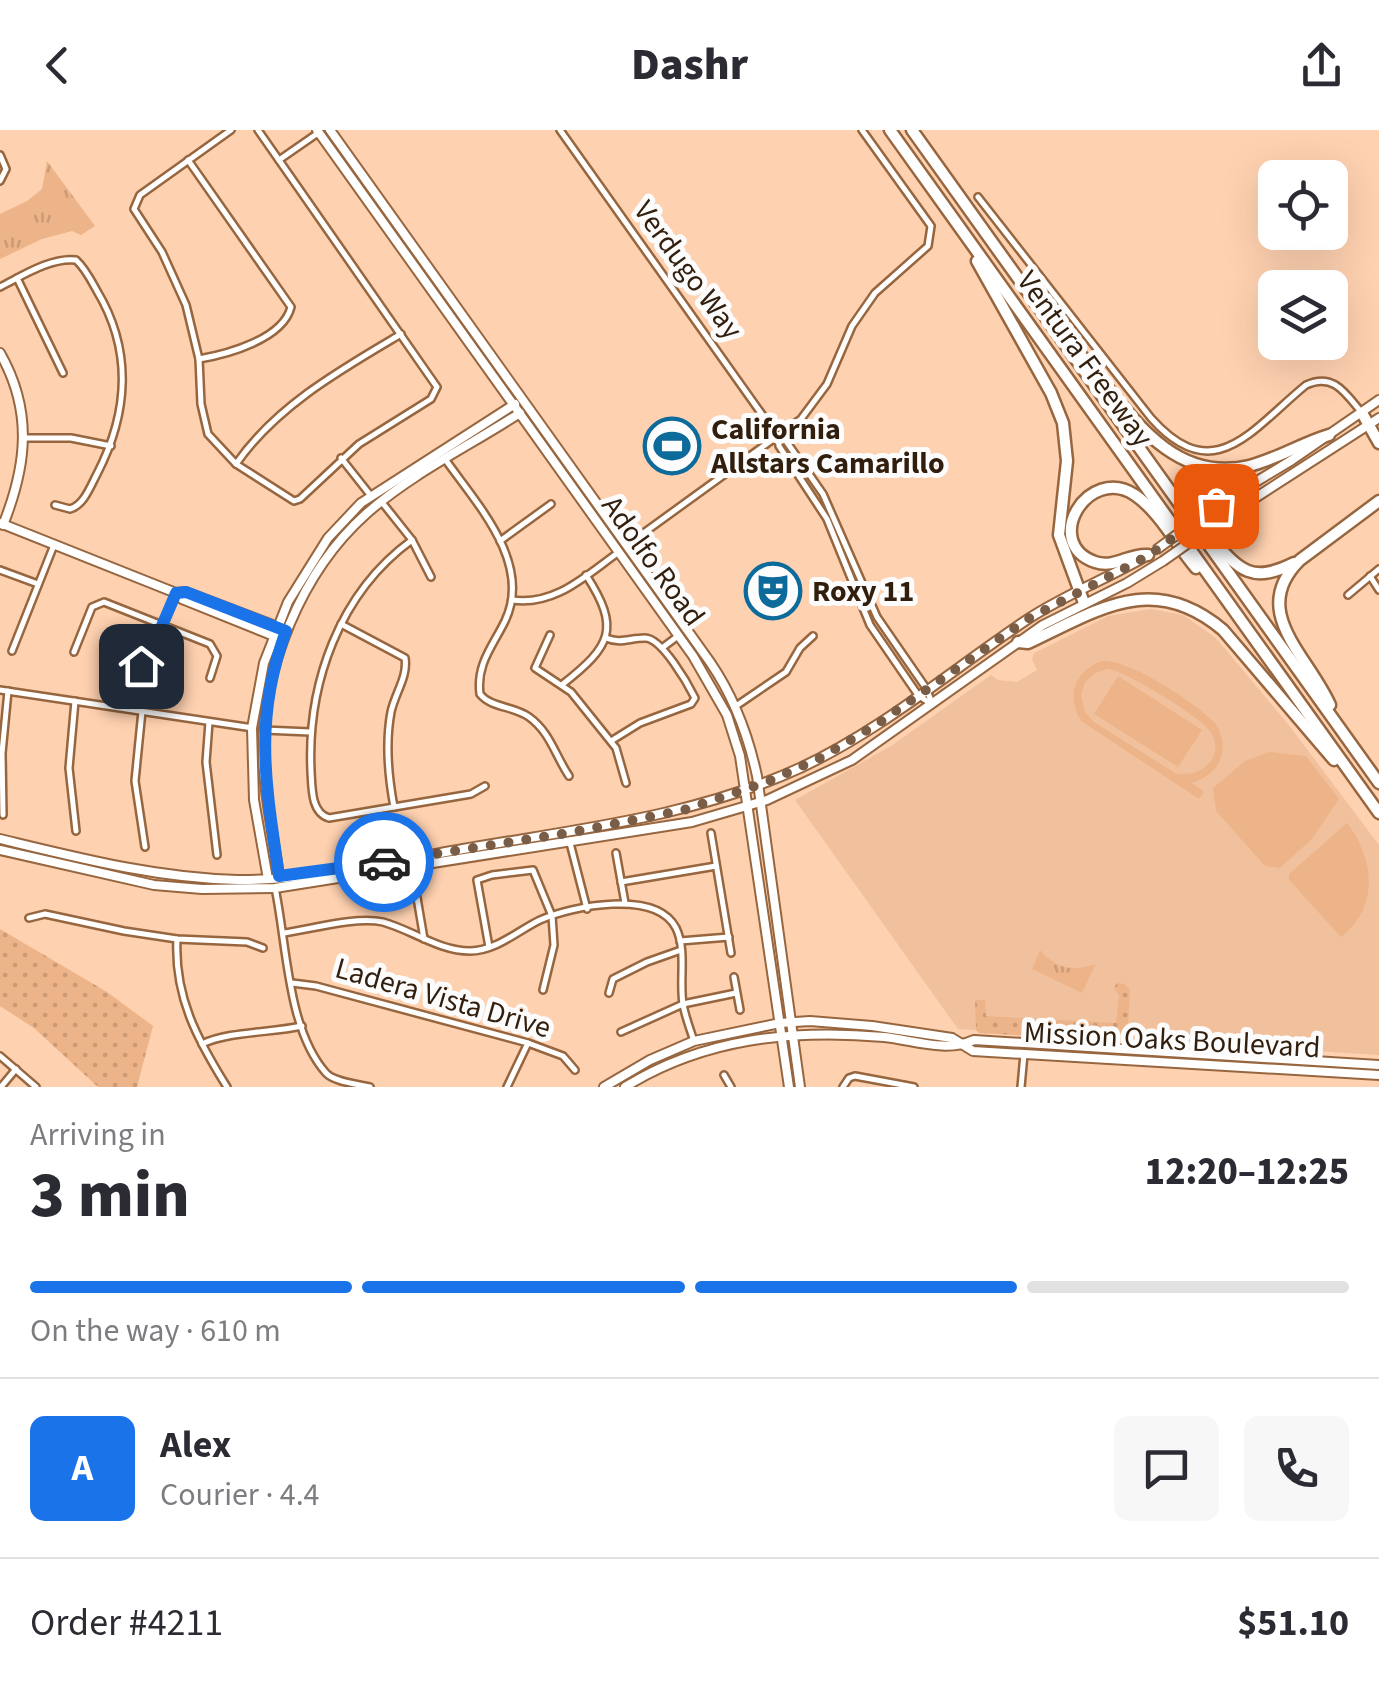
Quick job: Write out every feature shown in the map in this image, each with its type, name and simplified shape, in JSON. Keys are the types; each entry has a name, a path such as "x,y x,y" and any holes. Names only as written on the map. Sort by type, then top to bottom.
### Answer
{"highway":[{"name":"Ventura Freeway","path":"890,130 1378,812"},
{"name":"Ventura Freeway","path":"912,130 1379,782"},
{"path":"956,221 1051,393 1062,422 1067,461 1059,535 1082,597"},
{"path":"1041,310 1147,434 1182,459 1206,467 1245,467 1329,435"},
{"path":"1362,413 1375,423 1379,443"},
{"path":"1152,553 1137,554 1113,564 1091,561 1075,546 1071,536 1076,509 1099,490 1116,488 1131,492 1143,501 1232,606"},
{"path":"1178,500 1246,570 1269,574 1300,560"},
{"path":"1335,720 1277,606 1284,578 1300,560 1379,501"},
{"path":"1018,642 1028,644 1126,600 1160,599 1194,610 1223,630 1378,812"}],"main road":[{"name":"Adolfo Road","path":"330,130 704,673 727,715 745,790 788,1087"},
{"name":"Adolfo Road","path":"319,131 513,404 522,409 627,546 713,666 736,706 758,785 800,1087"},
{"path":"0,353 17,390 24,438 19,481 2,524 176,593 182,600 285,635"},
{"path":"0,850 154,885 275,888 692,822 747,807 806,784 852,760 1082,597 1379,400"},
{"path":"275,888 268,878 253,786 252,728 259,683 274,631 328,538 370,496 513,404"},
{"path":"275,888 279,876 264,778 264,730 269,693 285,635 326,561 358,521 522,409"},
{"path":"0,839 144,872 204,878 268,878 568,833 684,810 758,785 850,741 1036,614 1127,583 1375,423"},
{"name":"Mission Oaks Boulevard","path":"604,1087 694,1041 791,1022 872,1026 952,1038 973,1051 1379,1075"},
{"name":"Mission Oaks Boulevard","path":"632,1085 716,1047 793,1035 884,1038 951,1047 974,1040 1379,1065"},
{"path":"1012,1054 1025,1049 1122,1056 1129,1050"}],"street":[{"path":"230,130 140,195 134,204 181,291 199,358 205,428 216,446 236,464 294,501 341,458 434,396 436,382 258,130"},
{"name":"Verdugo Way","path":"560,130 778,437 786,441 823,494 877,617 932,706"},
{"path":"512,600 533,602 549,597 586,575 778,437 818,399 852,326 874,293 925,250 931,240 931,226 862,130"},
{"path":"279,160 319,131"},
{"path":"0,155 6,169 0,181"},
{"path":"188,160 289,302 290,313 242,349 199,358"},
{"path":"978,197 1151,418 1181,445 1218,452 1240,440 1306,385 1320,380 1340,387 1362,413"},
{"path":"0,287 45,266 73,259 82,266 108,310 119,341 124,380 112,446 80,504 70,509 55,506"},
{"path":"17,278 63,373"},
{"path":"236,464 273,423 326,379 401,334"},
{"path":"24,438 70,438 112,446"},
{"path":"341,458 412,540 431,577"},
{"path":"445,458 510,559 512,600 483,660 480,694 489,702 519,710 540,726 569,776"},
{"path":"500,541 551,504"},
{"path":"412,540 369,581 341,624 318,682 310,732 312,790 321,816 330,818 471,794 485,786"},
{"path":"12,651 54,545"},
{"path":"1348,595 1379,568"},
{"path":"0,570 38,584"},
{"path":"562,684 606,638 608,621 586,575"},
{"path":"1370,576 1379,590"},
{"path":"139,667 149,656 176,593"},
{"path":"74,652 89,613 99,602 110,603 214,646 217,656 210,678"},
{"path":"341,624 402,655 406,663 389,731 387,765 394,807"},
{"path":"550,635 534,666 562,684 612,742 619,752 626,783"},
{"path":"662,648 678,636"},
{"path":"736,706 788,670 812,636"},
{"path":"606,638 624,642 647,638 662,648 694,701 640,722 612,742"},
{"path":"2,816 4,690 264,730 310,732"},
{"path":"75,701 68,768 76,831"},
{"path":"142,711 135,781 145,847"},
{"path":"209,722 206,762 217,854"},
{"path":"711,833 730,953"},
{"path":"570,842 586,909"},
{"path":"616,853 625,903"},
{"path":"621,882 716,866"},
{"path":"488,947 476,884 480,878 533,870 552,916 554,950 543,990"},
{"path":"415,886 424,939"},
{"path":"275,888 302,1026 326,1073 370,1087"},
{"path":"284,933 378,921 468,951 488,947 552,916 625,903 646,904 660,910 672,922 680,941 683,1004 694,1041"},
{"path":"29,918 45,914 177,939 248,942 263,948"},
{"path":"680,941 729,937"},
{"path":"177,939 177,980 201,1045 226,1087"},
{"path":"609,993 613,979 681,950"},
{"path":"734,977 740,1010"},
{"name":"Ladera Vista Drive","path":"292,983 316,986 528,1043 563,1056 575,1070"},
{"path":"621,1032 683,1004 736,993"},
{"path":"201,1045 227,1035 302,1026"},
{"path":"507,1087 528,1043"},
{"path":"1021,1087 1024,1054"},
{"path":"0,1056 36,1087"},
{"path":"1,1087 16,1069"},
{"path":"628,1072 632,1085"},
{"path":"724,1075 731,1087"},
{"path":"844,1087 855,1076 914,1087"}],"shaded area":[{"path":"1151,609 1183,615 1216,638 1288,724 1379,845 1379,1055 958,1029 795,800 891,746 991,675 998,680 1017,682 1037,670 1032,659 1034,653 1108,616"}],"green space":[{"path":"47,161 95,226 81,235 72,231 42,239 0,259 0,214 42,189"},
{"path":"1102,661 1129,667 1179,694 1216,724 1222,752 1210,774 1192,783 1204,792 1199,799 1081,721 1074,702 1075,685 1092,665","holes":["1117,671 1162,696 1210,731 1215,749 1208,764 1193,773 1175,773 1094,722 1085,712 1081,695 1085,682 1095,673"]},
{"path":"1118,676 1202,730 1178,767 1094,714"},
{"path":"1269,752 1306,756 1339,799 1312,839 1280,868 1265,866 1216,811 1213,788 1245,761"},
{"path":"1347,823 1363,852 1369,883 1362,912 1341,937 1289,880 1289,874"},
{"path":"0,929 107,992 153,1026 137,1087 98,1087 34,1028 0,1006"},
{"path":"1040,950 1064,967 1096,964 1082,993 1032,969"},
{"path":"1117,983 1130,990 1127,1042 976,1030 975,1000 985,1000 986,1016 1116,1023"}],"way so far":[{"path":"384,862 684,810 767,782 820,758 876,725 1026,620 1148,556 1216,506"}],"place":[{"name":"California Allstars Camarillo","path":"672,446"},
{"name":"Roxy 11","path":"773,591"}],"route":[{"path":"141,666 176,593 186,592 286,631 269,693 263,751 279,876 384,862"}]}
